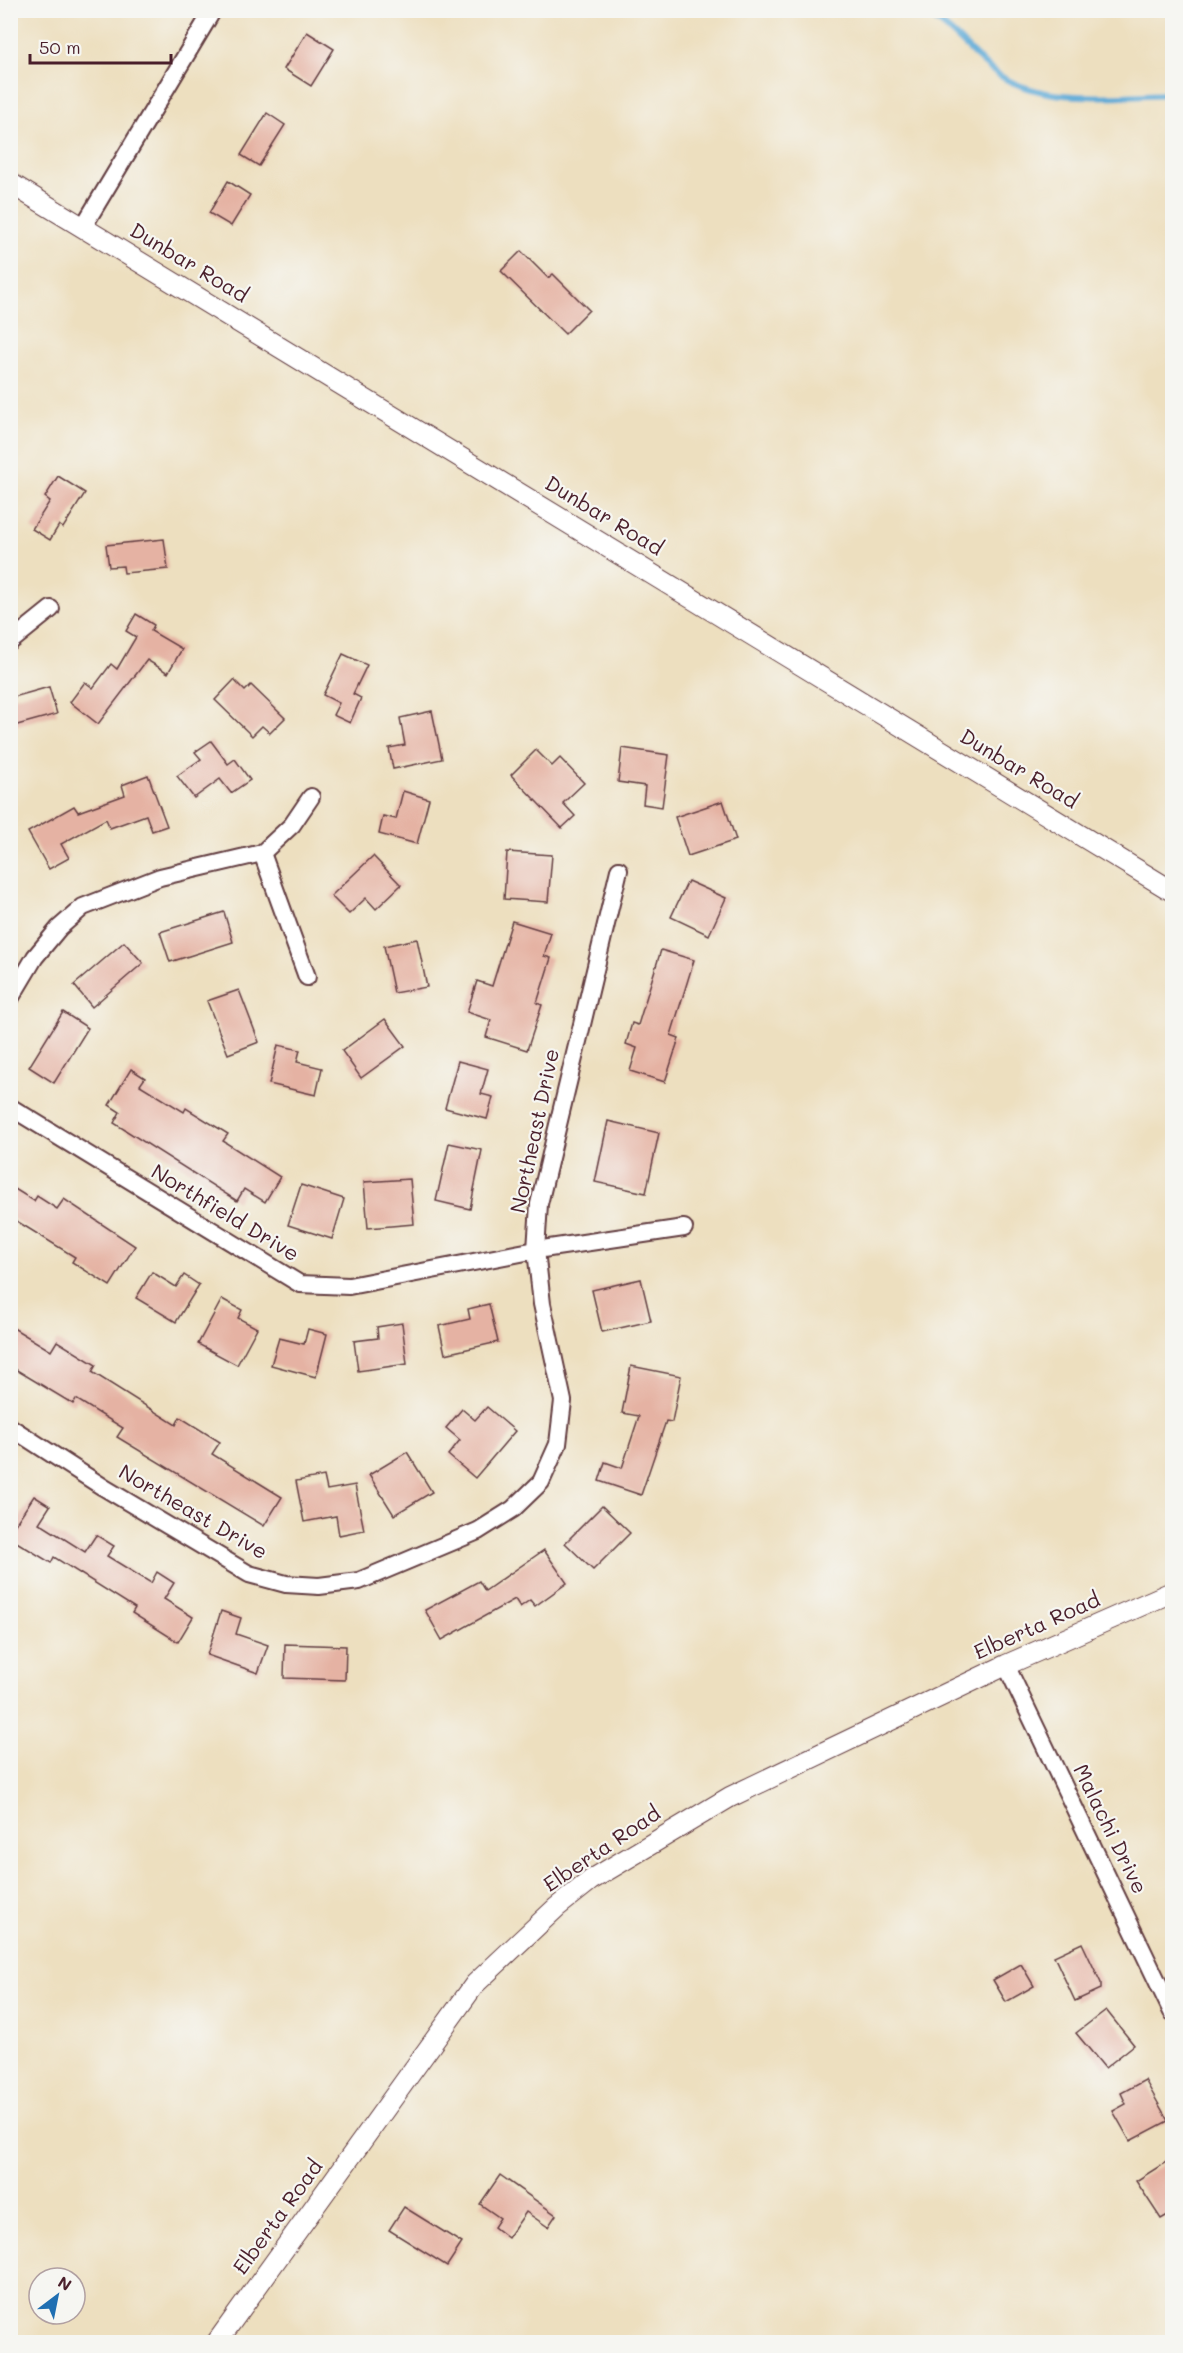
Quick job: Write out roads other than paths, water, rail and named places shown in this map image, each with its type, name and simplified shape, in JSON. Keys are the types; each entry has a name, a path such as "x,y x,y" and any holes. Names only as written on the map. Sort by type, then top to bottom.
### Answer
{"street":[{"path":"83,227 213,10"},
{"name":"Dunbar Road","path":"10,183 1173,891"},
{"path":"10,642 51,609"},
{"path":"10,999 35,957 59,928 83,907 160,877 262,853 292,825 311,797"},
{"path":"262,853 307,977"},
{"name":"Northeast Drive","path":"10,1427 103,1487 249,1574 286,1584 319,1586 359,1581 478,1531 513,1509 541,1482 558,1444 562,1401 542,1304 536,1250 539,1204 546,1167 619,870"},
{"name":"Northfield Drive","path":"10,1107 300,1284 349,1286 536,1250 684,1228"},
{"name":"Elberta Road","path":"217,2343 475,1984 557,1907 591,1880 730,1797 1006,1665 1173,1592"},
{"name":"Malachi Drive","path":"1006,1665 1173,2012"}],"waterway":[{"path":"913,10 937,21 997,74 1037,91 1059,95 1105,97 1172,94"}]}
